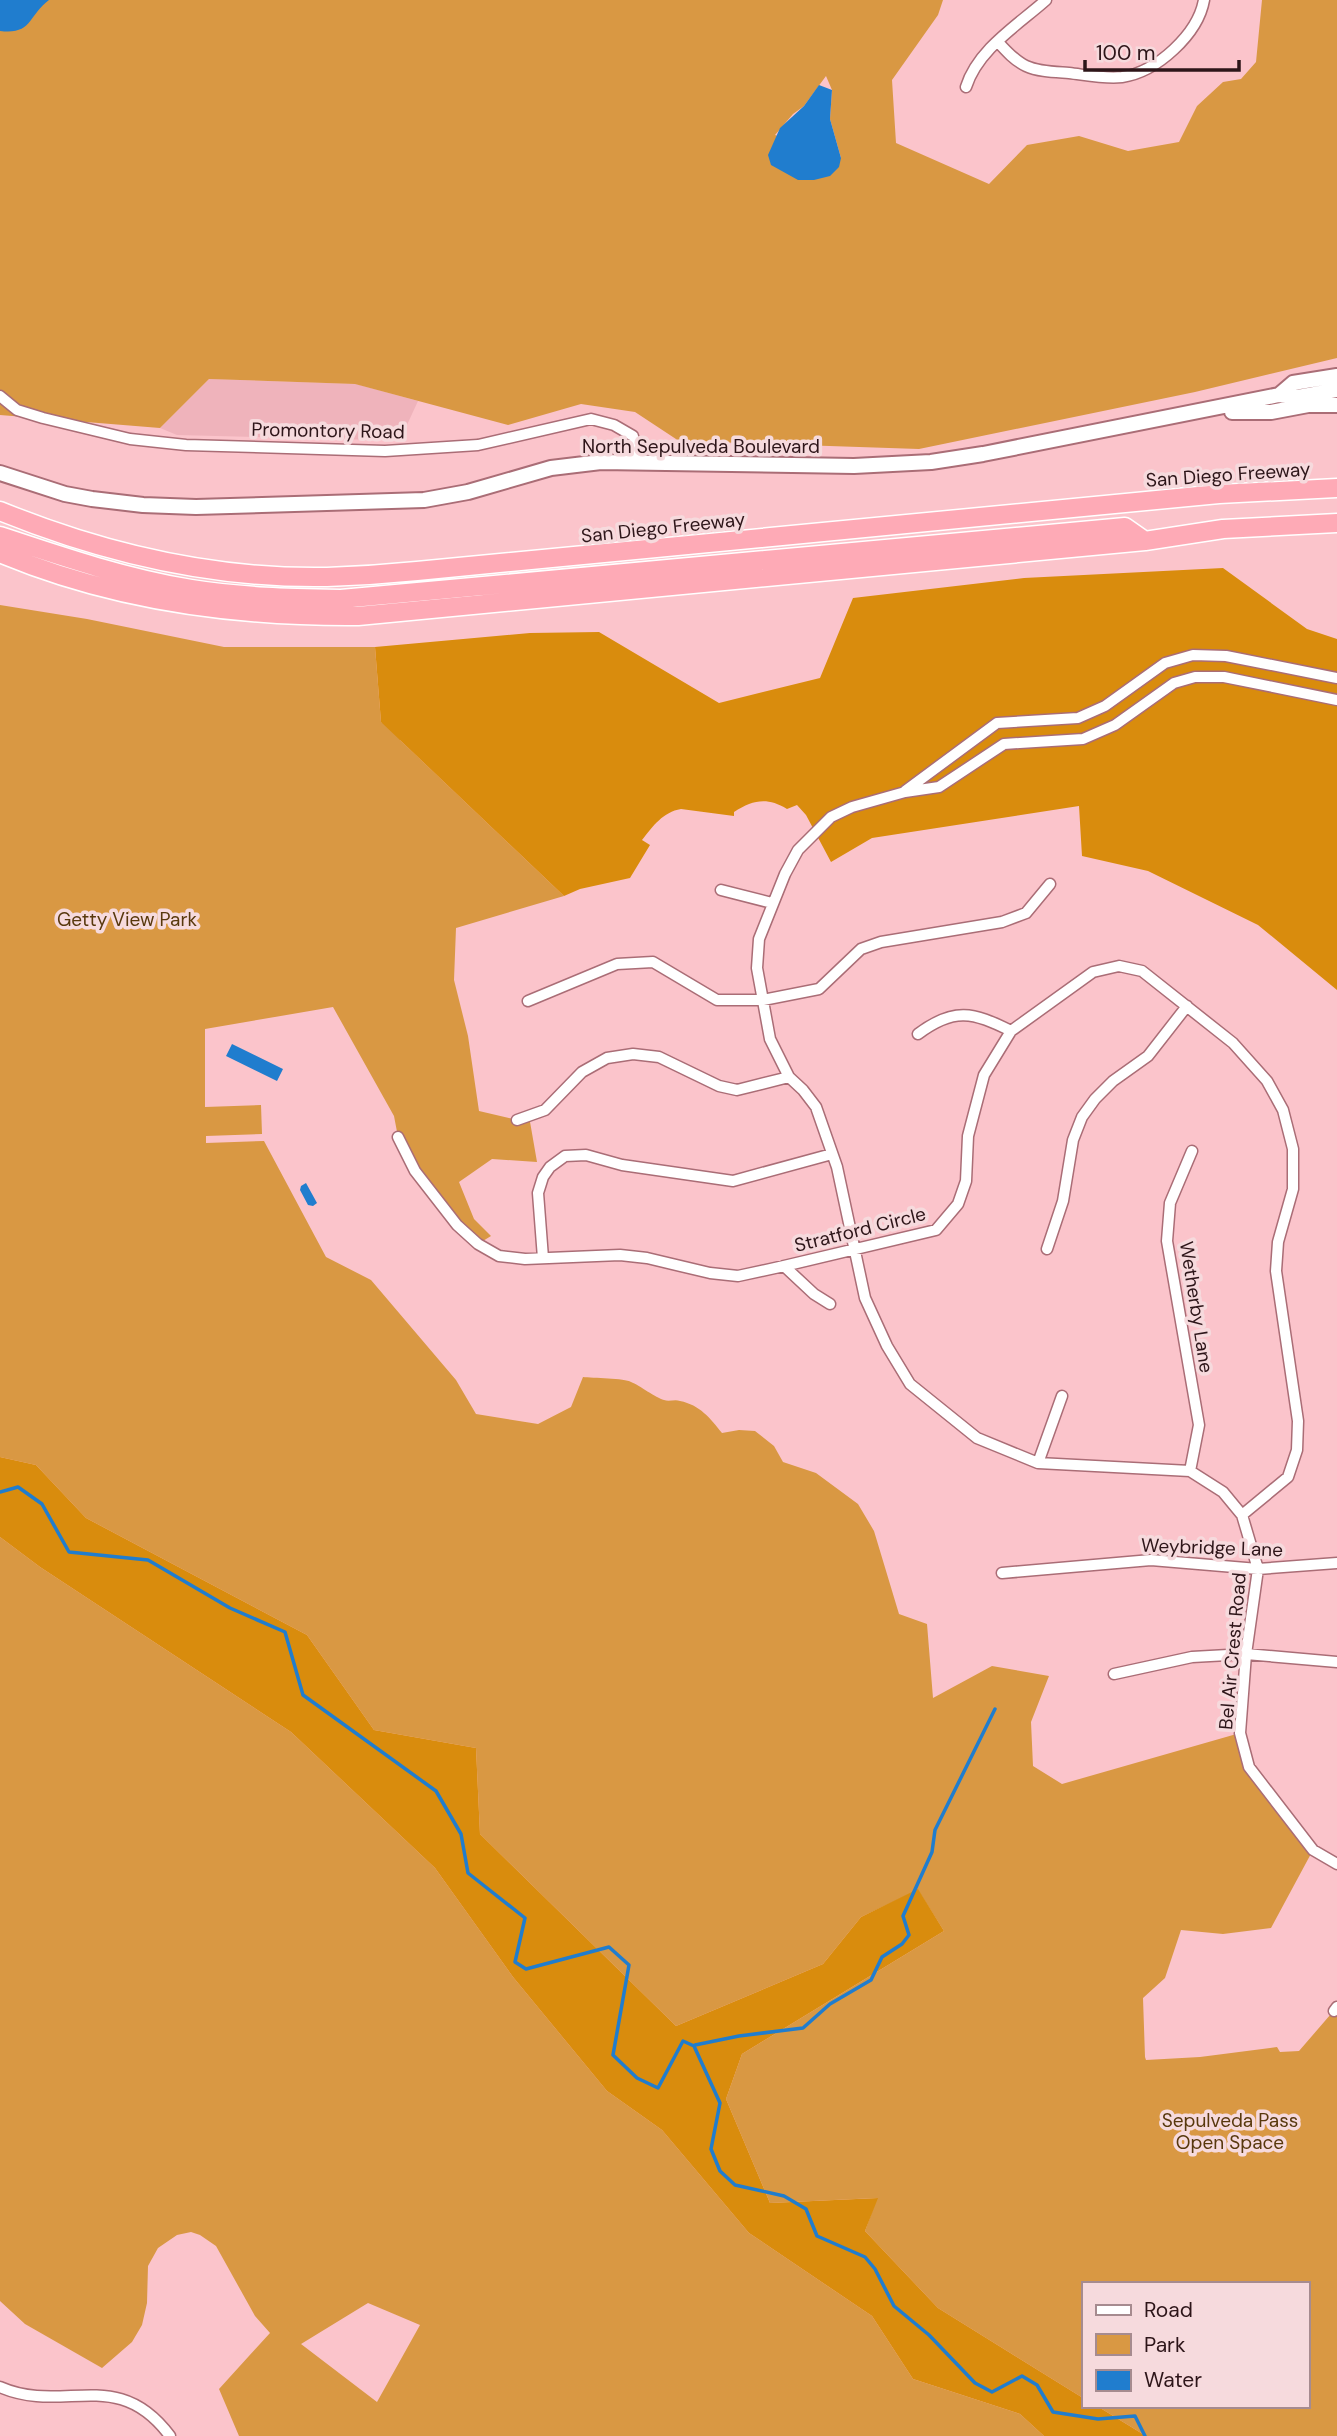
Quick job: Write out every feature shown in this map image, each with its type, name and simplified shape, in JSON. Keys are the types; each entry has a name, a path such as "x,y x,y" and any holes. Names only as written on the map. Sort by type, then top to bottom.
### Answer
{"highway":[{"name":"San Diego Freeway","path":"0,511 75,539 196,567 239,573 325,577 444,569 1230,493 1335,493"},
{"path":"0,523 86,553 140,568 245,584 306,588 382,586 1335,493"},
{"path":"0,554 68,578 176,604 269,615 346,616 457,608 1145,541 1223,528 1336,523"},
{"path":"0,536 81,563 180,587 278,598 341,599 1125,527 1145,541"}],"main road":[{"name":"North Sepulveda Boulevard","path":"1279,395 1293,383 1337,376"},
{"name":"North Sepulveda Boulevard","path":"0,473 35,486 92,499 142,505 209,507 424,500 468,492 551,468 601,462 855,466 908,464 983,454 1279,395 1298,397 1337,390"},
{"path":"1199,412 1271,412 1308,405 1337,405"}],"street":[{"path":"966,87 976,65 1046,0"},
{"path":"998,42 1014,58 1031,68 1096,76 1123,76 1147,68 1185,39 1198,19 1203,0"},
{"name":"Promontory Road","path":"0,396 18,410 43,418 130,439 186,445 384,451 464,446 490,443 591,419 627,430 633,436 636,461"},
{"name":"Bel Air Crest Road","path":"905,792 997,723 1078,718 1105,706 1165,663 1193,655 1226,656 1337,678"},
{"name":"Bel Air Crest Road","path":"1337,700 1224,677 1195,677 1174,683 1115,725 1083,739 1004,744 939,787 905,792 852,807 831,817 798,850 772,903 759,939 757,968 770,1039 789,1077 816,1107 837,1167 864,1298 887,1346 910,1384 976,1438 1038,1463 1190,1471 1223,1492 1242,1515 1258,1569 1246,1654 1240,1732 1249,1767 1313,1850 1337,1864"},
{"path":"528,1001 617,964 653,962 718,1000 763,1000 819,989 861,949 881,942 1002,922 1026,913 1050,884"},
{"path":"721,890 772,903"},
{"name":"Stratford Circle","path":"398,1137 415,1171 457,1226 478,1244 499,1256 633,1256 710,1273 738,1276 784,1266 936,1230 958,1204 966,1181 970,1127 984,1075 1011,1031 1093,972 1119,966 1142,971 1233,1043 1268,1081 1283,1110 1293,1149 1293,1189 1279,1242 1276,1271 1298,1421 1297,1450 1288,1477 1242,1515"},
{"path":"1047,1249 1063,1201 1073,1140 1082,1117 1113,1081 1147,1056 1187,1006"},
{"path":"918,1034 935,1021 964,1015 982,1017 1011,1031"},
{"path":"517,1120 545,1110 582,1072 607,1058 633,1054 660,1057 719,1086 737,1090 789,1077"},
{"name":"Wetherby Lane","path":"1190,1471 1199,1425 1167,1241 1170,1203 1192,1151"},
{"path":"543,1258 538,1193 543,1177 565,1156 575,1154 622,1165 733,1181 832,1154"},
{"path":"784,1266 814,1294 830,1304"},
{"path":"1038,1463 1062,1396"},
{"name":"Weybridge Lane","path":"1002,1573 1152,1560 1258,1569 1337,1563"},
{"path":"1114,1674 1192,1657 1246,1654 1337,1662"},
{"path":"0,2386 28,2395 103,2394 126,2399 152,2413 170,2436"}],"shaded area":[{"path":"209,379 356,384 418,401 406,427 377,440 177,435 160,428"},
{"path":"1223,568 1307,629 1337,639 1337,990 1258,925 1148,871 1082,856 1079,806 872,838 831,862 806,815 797,805 787,809 773,803 754,803 734,812 734,816 681,809 664,816 642,840 650,845 630,878 580,889 564,896 381,722 375,647 530,633 599,632 719,703 820,678 853,598 1024,578"},
{"path":"0,1457 36,1465 86,1518 307,1635 374,1730 476,1748 480,1834 676,2026 823,1964 861,1917 918,1889 944,1931 742,2054 726,2099 770,2203 878,2198 865,2231 938,2308 1082,2397 1082,2408 1100,2408 1146,2436 1044,2436 1020,2414 913,2379 872,2316 749,2233 662,2130 607,2091 513,1977 435,1868 291,1732 40,1567 0,1537"}],"green space":[{"path":"0,0 943,0 938,15 892,80 896,143 989,184 1027,145 1079,136 1128,151 1179,142 1197,106 1223,82 1241,79 1256,62 1262,0 1337,0 1337,358 1195,392 919,449 679,441 635,412 581,404 508,425 355,384 209,379 160,428 0,415","holes":["826,76 832,90 830,119 841,158 775,135 793,114 804,106"]},
{"path":"0,605 87,619 224,647 375,647 381,722 403,731 400,740 564,896 456,928 454,980 468,1036 479,1111 517,1120 529,1116 537,1162 492,1159 459,1182 474,1219 491,1236 478,1244 457,1225 398,1137 394,1116 333,1007 205,1029 205,1107 261,1105 262,1134 206,1136 206,1143 264,1141 326,1257 371,1280 456,1380 476,1414 538,1424 571,1407 583,1377 628,1381 666,1401 678,1400 699,1409 722,1433 755,1431 774,1446 783,1462 816,1473 858,1504 874,1531 899,1614 927,1624 933,1698 992,1666 1049,1676 1031,1722 1033,1766 1062,1784 1240,1733 1249,1767 1313,1850 1271,1928 1223,1934 1181,1930 1165,1978 1143,1998 1145,2057 1146,2060 1200,2057 1277,2047 1280,2052 1299,2051 1337,2007 1337,2436 1146,2436 1100,2408 1309,2408 1309,2282 1082,2282 1082,2397 938,2308 865,2231 877,2198 770,2203 726,2099 742,2054 944,1931 918,1890 861,1917 823,1964 676,2026 480,1834 476,1748 374,1730 307,1635 86,1518 36,1465 0,1457"},
{"path":"0,1537 40,1567 291,1732 435,1868 513,1977 607,2091 662,2130 749,2233 872,2316 913,2379 1020,2414 1044,2436 239,2436 219,2389 270,2333 255,2316 216,2246 200,2235 191,2232 177,2235 158,2248 148,2266 147,2303 142,2325 132,2342 102,2368 25,2324 0,2301","holes":["368,2303 420,2325 377,2402 301,2344"]}],"water":[{"path":"0,0 49,0 24,27 0,31"},
{"path":"819,85 832,90 830,119 841,158 839,167 830,176 798,180 771,165 768,155 780,128 804,106"},
{"path":"232,1044 283,1069 277,1081 226,1056"},
{"path":"306,1183 317,1203 313,1206 308,1205 300,1190"}],"waterway":[{"path":"0,1492 18,1487 42,1504 69,1552 148,1560 230,1608 285,1632 303,1695 436,1791 461,1834 468,1873 525,1918 515,1962 526,1969 609,1947 629,1965 613,2055 637,2078 658,2088 683,2041 694,2046 720,2103 711,2149 720,2171 735,2185 784,2196 806,2209 817,2236 865,2257 875,2269 894,2306 929,2335 975,2383 992,2392 1022,2376 1037,2385 1053,2412 1098,2419 1135,2416 1145,2436"},
{"path":"695,2045 803,2028 830,2004 871,1980 882,1957 902,1944 909,1935 903,1916 932,1852 935,1830 995,1709"}],"park label":[{"name":"Getty View Park","path":"127,919"},
{"name":"Sepulveda Pass Open Space","path":"1230,2131"}]}
